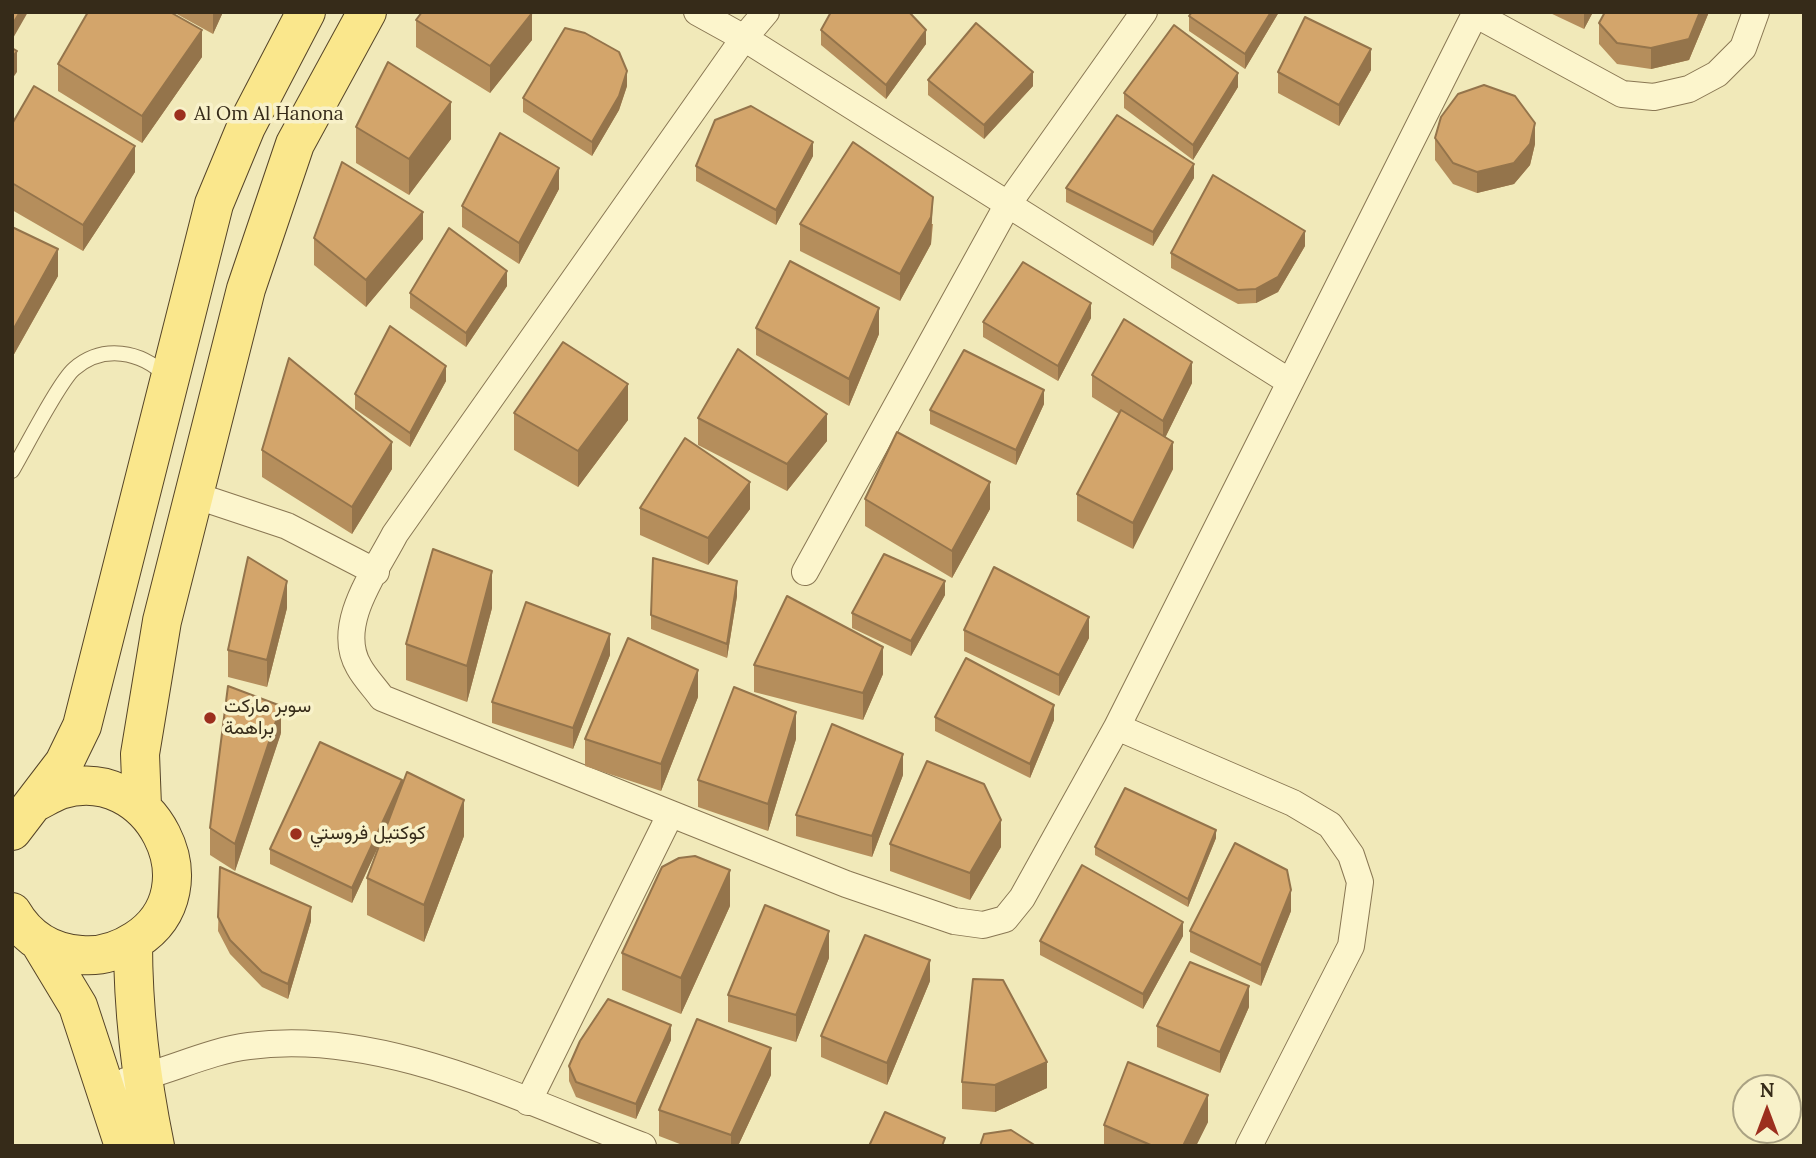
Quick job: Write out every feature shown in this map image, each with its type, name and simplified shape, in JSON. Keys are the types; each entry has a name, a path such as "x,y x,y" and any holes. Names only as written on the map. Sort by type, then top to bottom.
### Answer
{"main road":[{"path":"12,831 64,763 82,726 214,204 246,127 306,12"},
{"path":"142,806 140,754 146,704 162,621 246,289 295,144 367,12"},
{"path":"36,802 61,790 89,786 117,792 142,806 160,828 171,855 171,884 163,911 145,934 121,950 93,956 66,954 40,943"},
{"path":"12,912 20,925 40,943 78,1006 124,1146"},
{"path":"133,942 133,1007 142,1078 155,1146"}],"street":[{"path":"697,12 744,38 1290,382"},
{"path":"766,12 744,38 395,534 355,614 350,644 358,666 382,698 846,884 954,921 984,925 1004,919 1022,898 1117,727 1476,13 1622,94 1654,97 1689,89 1717,74 1743,48 1756,12"},
{"path":"805,572 1008,204 1144,12"},
{"path":"194,495 287,526 376,572"},
{"path":"1117,727 1293,803 1330,825 1351,855 1360,882 1351,946 1249,1146"},
{"path":"528,1102 670,815"},
{"path":"104,1086 142,1078 247,1046 300,1042 354,1047 415,1060 643,1146"}],"lane":[{"path":"12,471 72,370 93,357 115,352 137,355 153,363 170,380"}],"building":[{"path":"12,12 20,12 12,25"},
{"path":"88,12 170,12 202,30 142,116 58,64"},
{"path":"422,12 532,13 490,66 416,20"},
{"path":"831,12 909,12 926,30 886,85 821,30"},
{"path":"1192,12 1271,12 1245,54 1189,16"},
{"path":"1605,12 1700,12 1689,39 1651,48 1617,43 1599,23"},
{"path":"1305,17 1371,49 1339,105 1278,72"},
{"path":"976,23 1033,72 984,125 928,80"},
{"path":"1174,25 1238,73 1193,145 1124,93"},
{"path":"565,28 585,33 619,52 627,71 619,96 592,142 523,98"},
{"path":"388,62 451,102 409,159 356,127"},
{"path":"1484,85 1515,96 1535,123 1530,144 1514,163 1477,172 1453,163 1435,138 1441,117 1458,94"},
{"path":"34,86 135,146 83,225 12,183 12,124"},
{"path":"751,106 813,142 776,210 696,166 715,120"},
{"path":"1117,115 1194,164 1153,232 1066,188"},
{"path":"500,133 559,168 519,243 462,206"},
{"path":"853,142 933,197 931,217 900,274 800,224"},
{"path":"342,162 423,212 366,280 314,238"},
{"path":"1213,175 1305,231 1278,277 1256,289 1238,290 1171,253"},
{"path":"12,227 58,249 13,330 12,329"},
{"path":"449,228 507,271 466,333 410,293"},
{"path":"790,261 879,308 849,379 756,328"},
{"path":"1023,262 1091,303 1058,366 983,322"},
{"path":"1124,319 1192,362 1163,421 1092,375"},
{"path":"390,326 446,366 410,433 355,394"},
{"path":"563,342 628,384 578,451 514,413"},
{"path":"738,349 827,414 787,464 698,418"},
{"path":"964,350 1044,390 1016,450 930,410"},
{"path":"289,358 392,442 352,507 262,450"},
{"path":"1121,410 1173,442 1133,523 1077,494"},
{"path":"897,432 990,482 952,551 865,499"},
{"path":"685,438 750,482 708,538 640,508"},
{"path":"433,549 492,571 467,666 406,644"},
{"path":"884,554 945,581 911,641 852,613"},
{"path":"248,557 287,581 267,660 228,650"},
{"path":"653,558 737,581 727,644 651,615"},
{"path":"994,567 1089,617 1059,675 964,630"},
{"path":"787,596 883,647 863,693 754,665"},
{"path":"526,602 610,634 573,728 492,702"},
{"path":"628,638 698,670 661,764 585,739"},
{"path":"966,658 1054,705 1030,764 935,717"},
{"path":"228,686 281,706 235,844 210,828"},
{"path":"734,687 796,712 768,804 698,780"},
{"path":"832,724 903,754 872,836 796,815"},
{"path":"320,742 402,780 352,888 270,849"},
{"path":"927,761 984,784 1001,820 970,873 890,844"},
{"path":"407,772 464,800 424,905 367,878"},
{"path":"1125,788 1216,830 1188,899 1095,847"},
{"path":"1235,843 1287,870 1291,890 1261,965 1190,931"},
{"path":"695,856 730,870 681,978 622,953 662,867 679,858"},
{"path":"1082,865 1183,922 1143,994 1040,941"},
{"path":"220,867 311,907 288,984 262,972 230,940 218,917"},
{"path":"765,905 829,931 796,1015 728,995"},
{"path":"865,935 930,960 887,1063 821,1036"},
{"path":"1190,962 1249,986 1220,1052 1157,1026"},
{"path":"973,979 1003,980 1047,1062 995,1085 962,1082"},
{"path":"608,999 671,1025 636,1104 576,1082 569,1066 580,1041"},
{"path":"697,1019 771,1048 731,1135 659,1110"},
{"path":"1128,1062 1208,1095 1183,1146 1153,1146 1104,1125"},
{"path":"885,1112 945,1138 942,1146 869,1146"},
{"path":"1011,1130 1036,1146 980,1146 984,1134"}],"place":[{"name":"Al Om Al Hanona","path":"180,115"},
{"name":"سوبر ماركت براهمة","path":"210,718"},
{"name":"كوكتيل فروستي","path":"296,834"}]}
